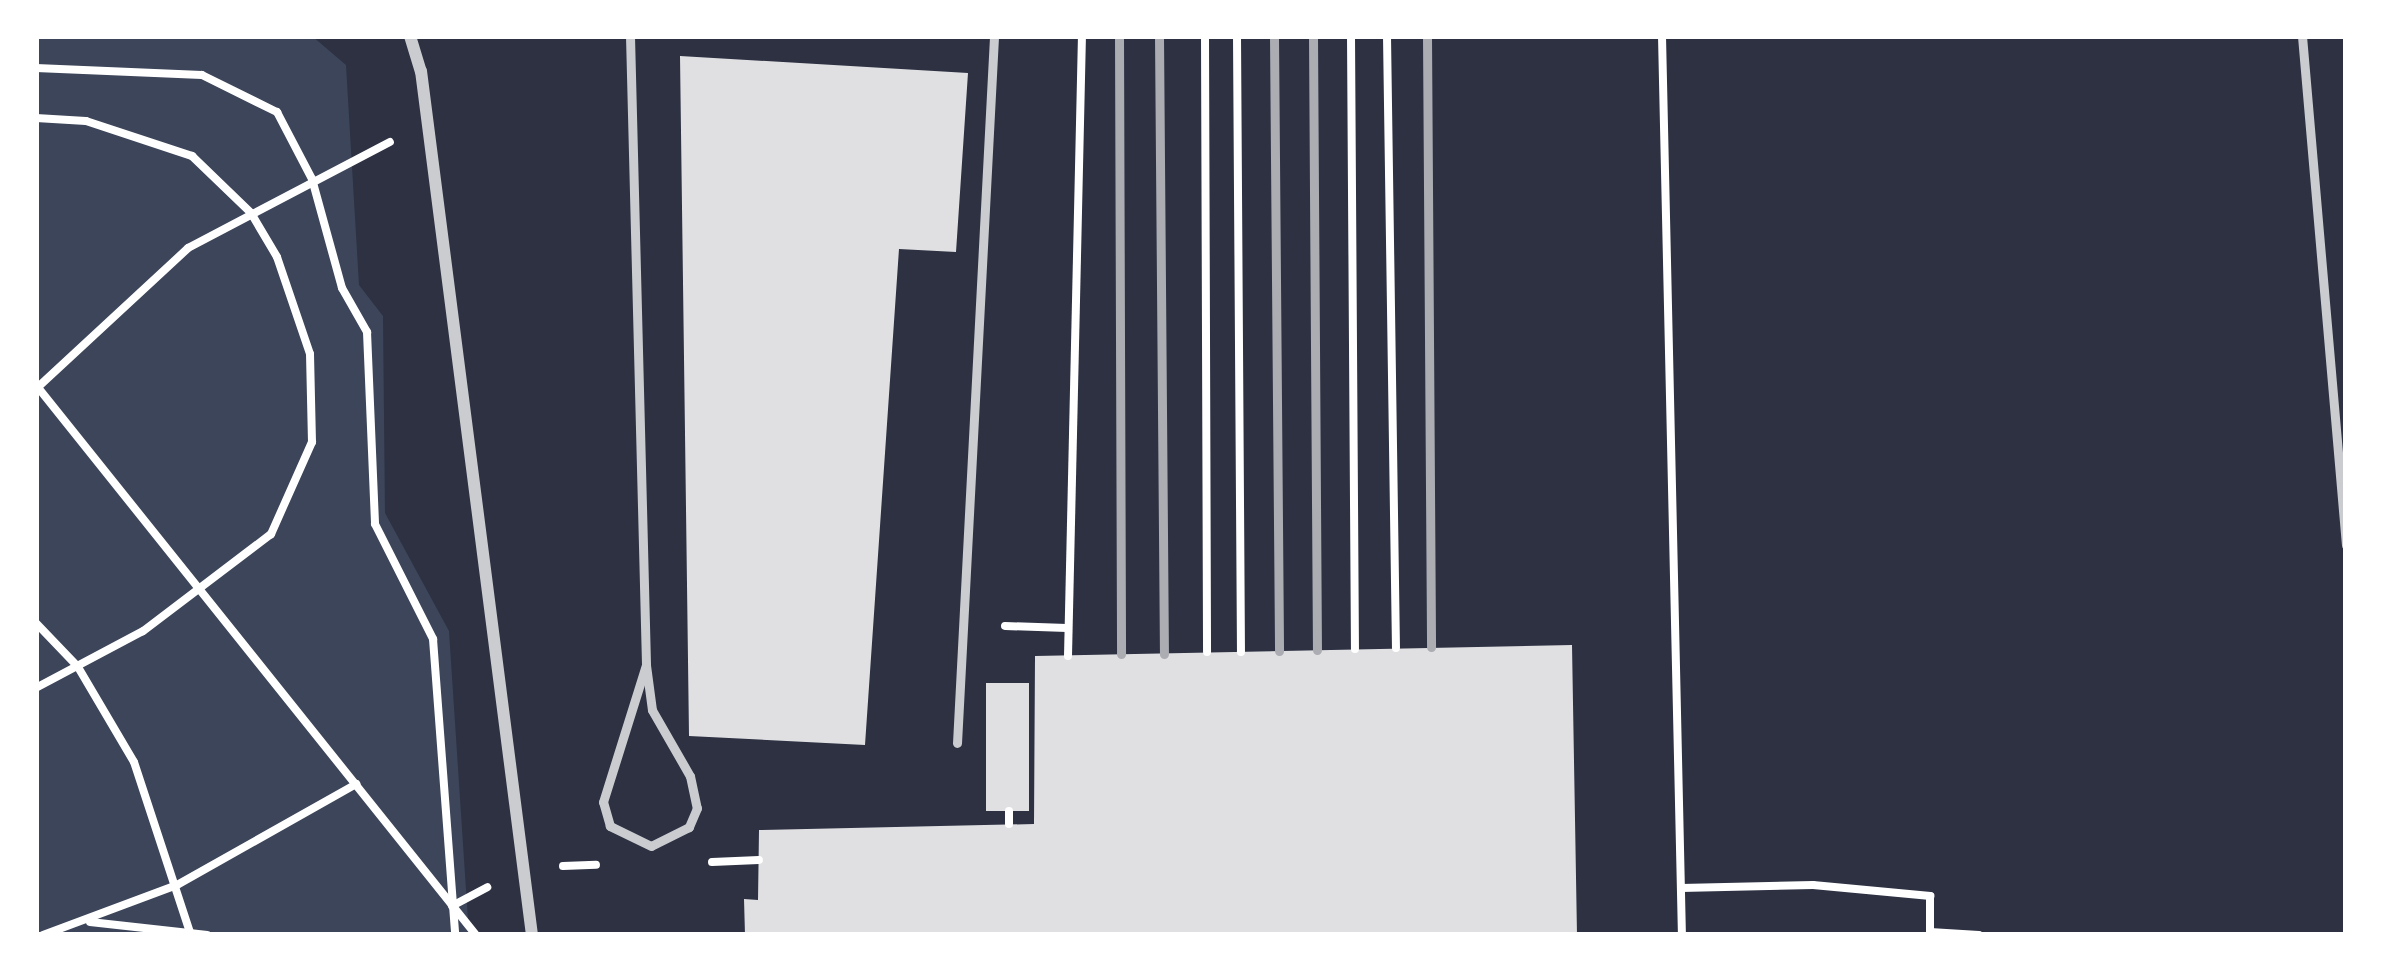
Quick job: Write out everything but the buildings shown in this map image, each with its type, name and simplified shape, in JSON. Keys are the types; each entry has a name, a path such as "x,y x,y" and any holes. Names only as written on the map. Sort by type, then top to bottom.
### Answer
{"street":[{"path":"410,36 428,124 532,935"}],"lane":[{"path":"630,36 646,665 652,710 690,776 697,808 689,827 651,846 610,826 603,802 646,665"},
{"path":"957,743 994,36"},
{"path":"2302,36 2346,545"}],"path":[{"path":"1068,656 1082,36"},
{"path":"1205,36 1207,652"},
{"path":"1237,36 1241,652"},
{"path":"1352,36 1355,649"},
{"path":"1387,36 1396,648"},
{"path":"1662,36 1682,935"},
{"path":"36,68 202,75 277,112 312,179 342,288 367,332 375,524 433,639 455,935"},
{"path":"36,118 86,121 192,155 250,213 277,257 310,354 312,442 271,534 200,590 36,688"},
{"path":"428,124 312,179 172,261 37,387 476,935"},
{"path":"36,622 78,667 134,762 192,932"},
{"path":"43,935 177,885 356,784"},
{"path":"1009,811 1009,824"},
{"path":"1681,888 1813,885 1930,896 1930,932 1979,935"},
{"path":"87,922 207,935"}],"shaded area":[{"path":"36,36 312,36 346,65 359,285 383,316 385,513 449,631 469,935 36,935"}],"railway":[{"path":"1119,36 1121,654"},
{"path":"1159,36 1164,654"},
{"path":"1274,36 1279,651"},
{"path":"1313,36 1317,650"},
{"path":"1427,36 1431,647"}]}
